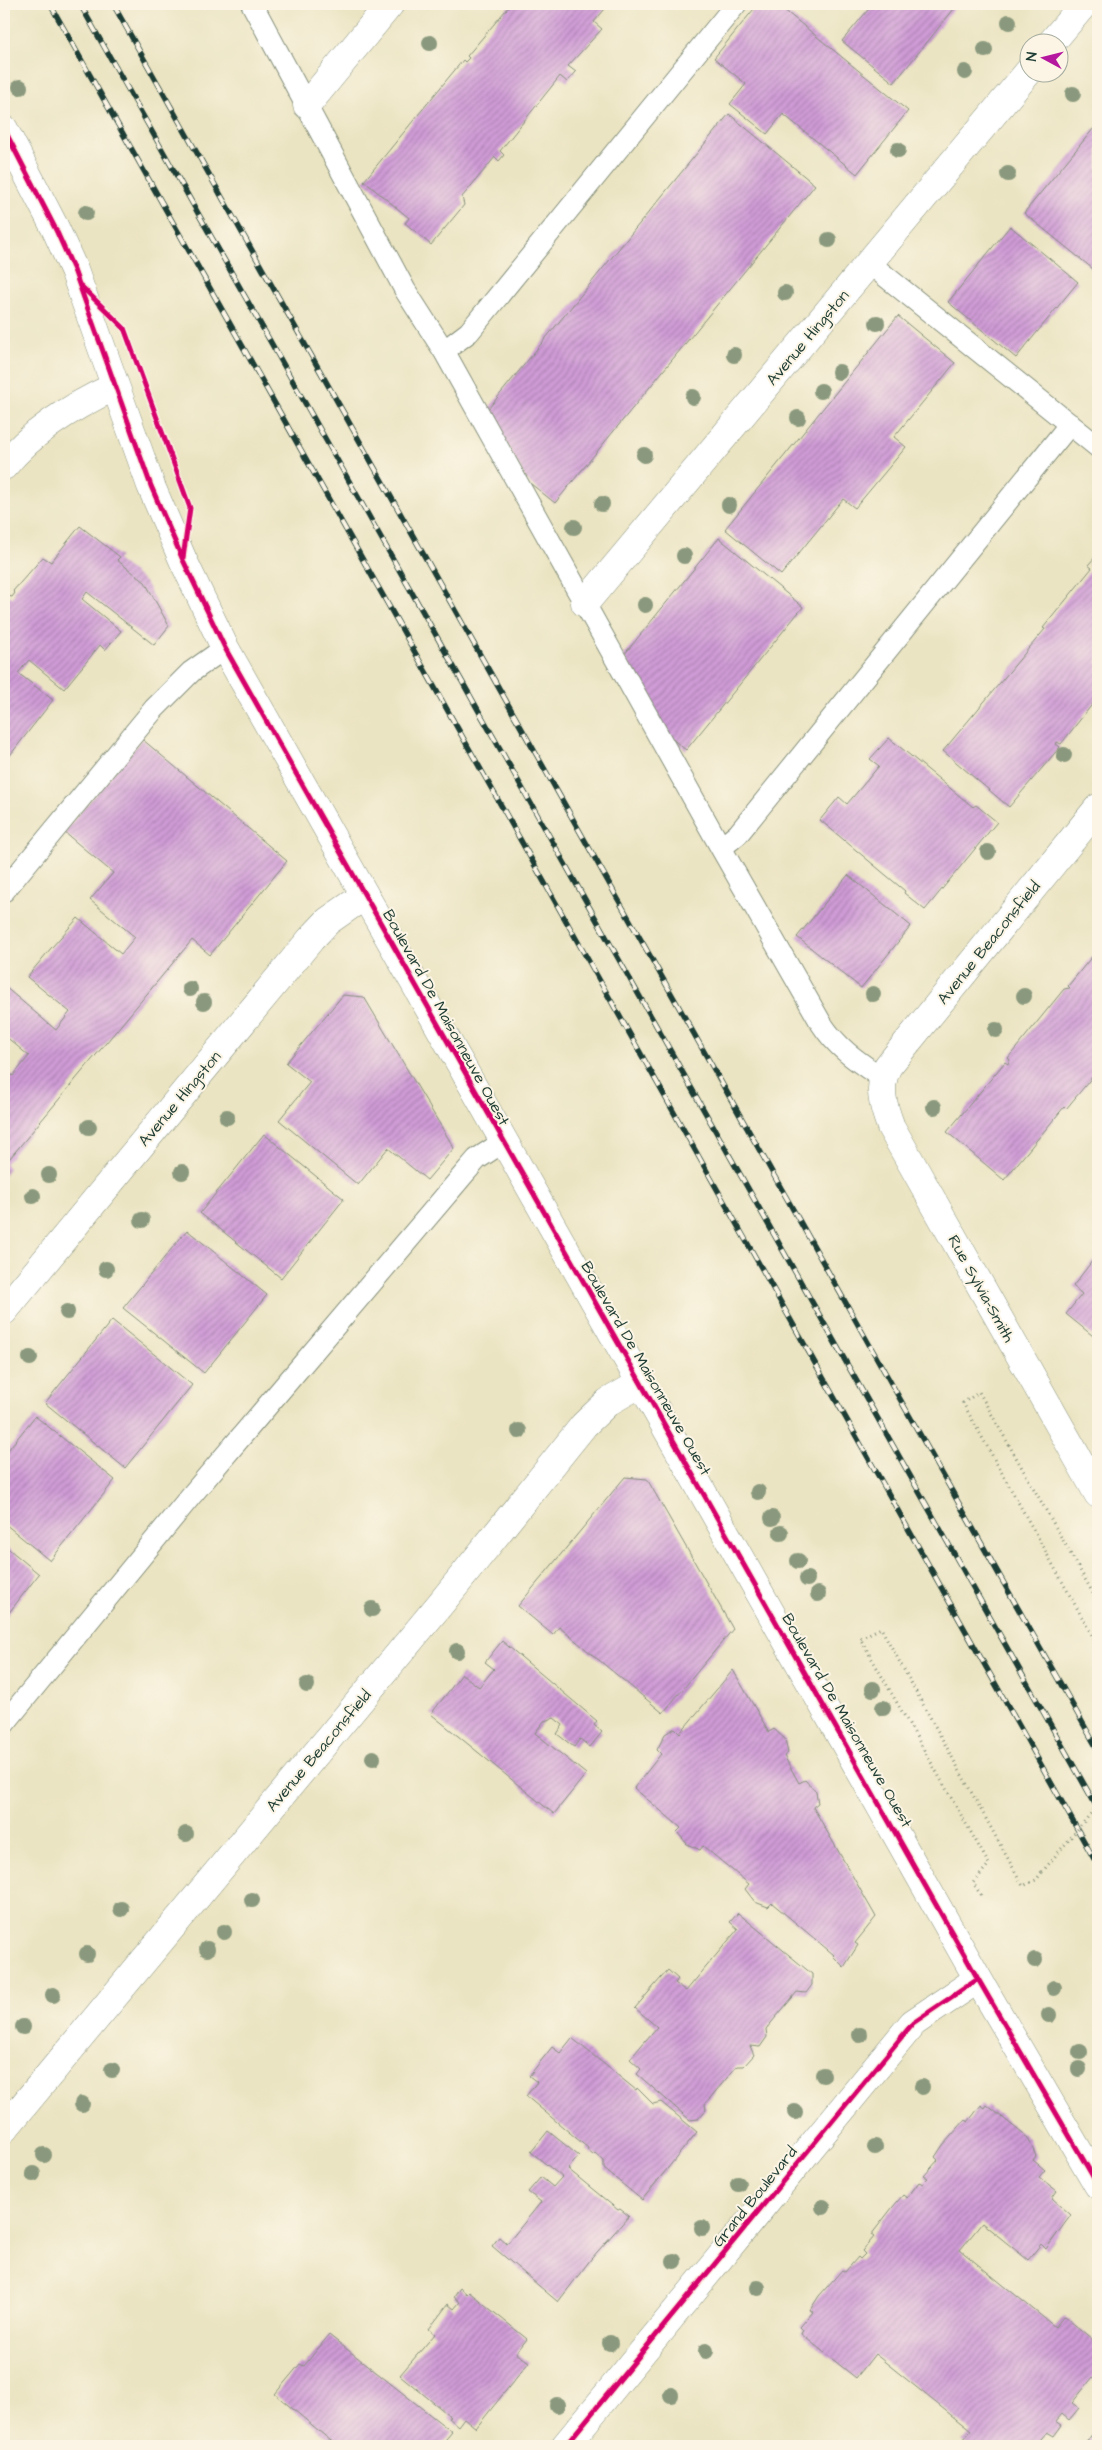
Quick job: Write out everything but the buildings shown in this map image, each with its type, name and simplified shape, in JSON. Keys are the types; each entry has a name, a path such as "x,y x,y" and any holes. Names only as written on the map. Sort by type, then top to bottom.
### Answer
{"street":[{"path":"307,106 390,4"},
{"path":"1060,32 1084,4"},
{"name":"Avenue Hingston","path":"584,603 1020,82"},
{"name":"Boulevard De Maisonneuve Ouest","path":"4,129 56,230 74,270 114,387 151,486 183,560 225,648 978,1979 1098,2185"},
{"path":"4,466 41,429 84,401 114,387"},
{"name":"Avenue Beaconsfield","path":"882,1078 912,1035 1098,808"},
{"name":"Avenue Hingston","path":"4,1311 311,939 328,921 364,896"},
{"name":"Rue Sylvia-Smith","path":"882,1078 884,1108 891,1127 1098,1494"},
{"name":"Avenue Beaconsfield","path":"4,2129 442,1602 584,1425 608,1402 641,1383"},
{"name":"Grand Boulevard","path":"565,2446 913,2023 978,1979"}],"lane":[{"path":"252,4 405,290 444,351 721,848 834,1042 849,1056 882,1078"},
{"path":"444,351 469,332 736,4"},
{"path":"870,263 1098,447"},
{"path":"721,848 738,834 1070,424"},
{"path":"4,891 154,709 191,672 225,648"},
{"path":"4,1724 190,1497 464,1174 477,1159 503,1142"}],"path":[{"path":"1098,1602 979,1392 962,1403 1098,1646"},
{"path":"980,1895 973,1882 989,1864 860,1638 881,1628 1023,1886 1036,1880 1098,1804"}],"railway":[{"path":"50,4 1098,1866"},
{"path":"80,4 1098,1809"},
{"path":"113,4 1098,1750"}],"cycle path":[{"path":"4,129 56,230 74,270 151,486 183,560 225,648 978,1979 1098,2185"},
{"path":"81,286 124,328 190,508 183,558"},
{"path":"565,2446 913,2023 978,1979"}]}
